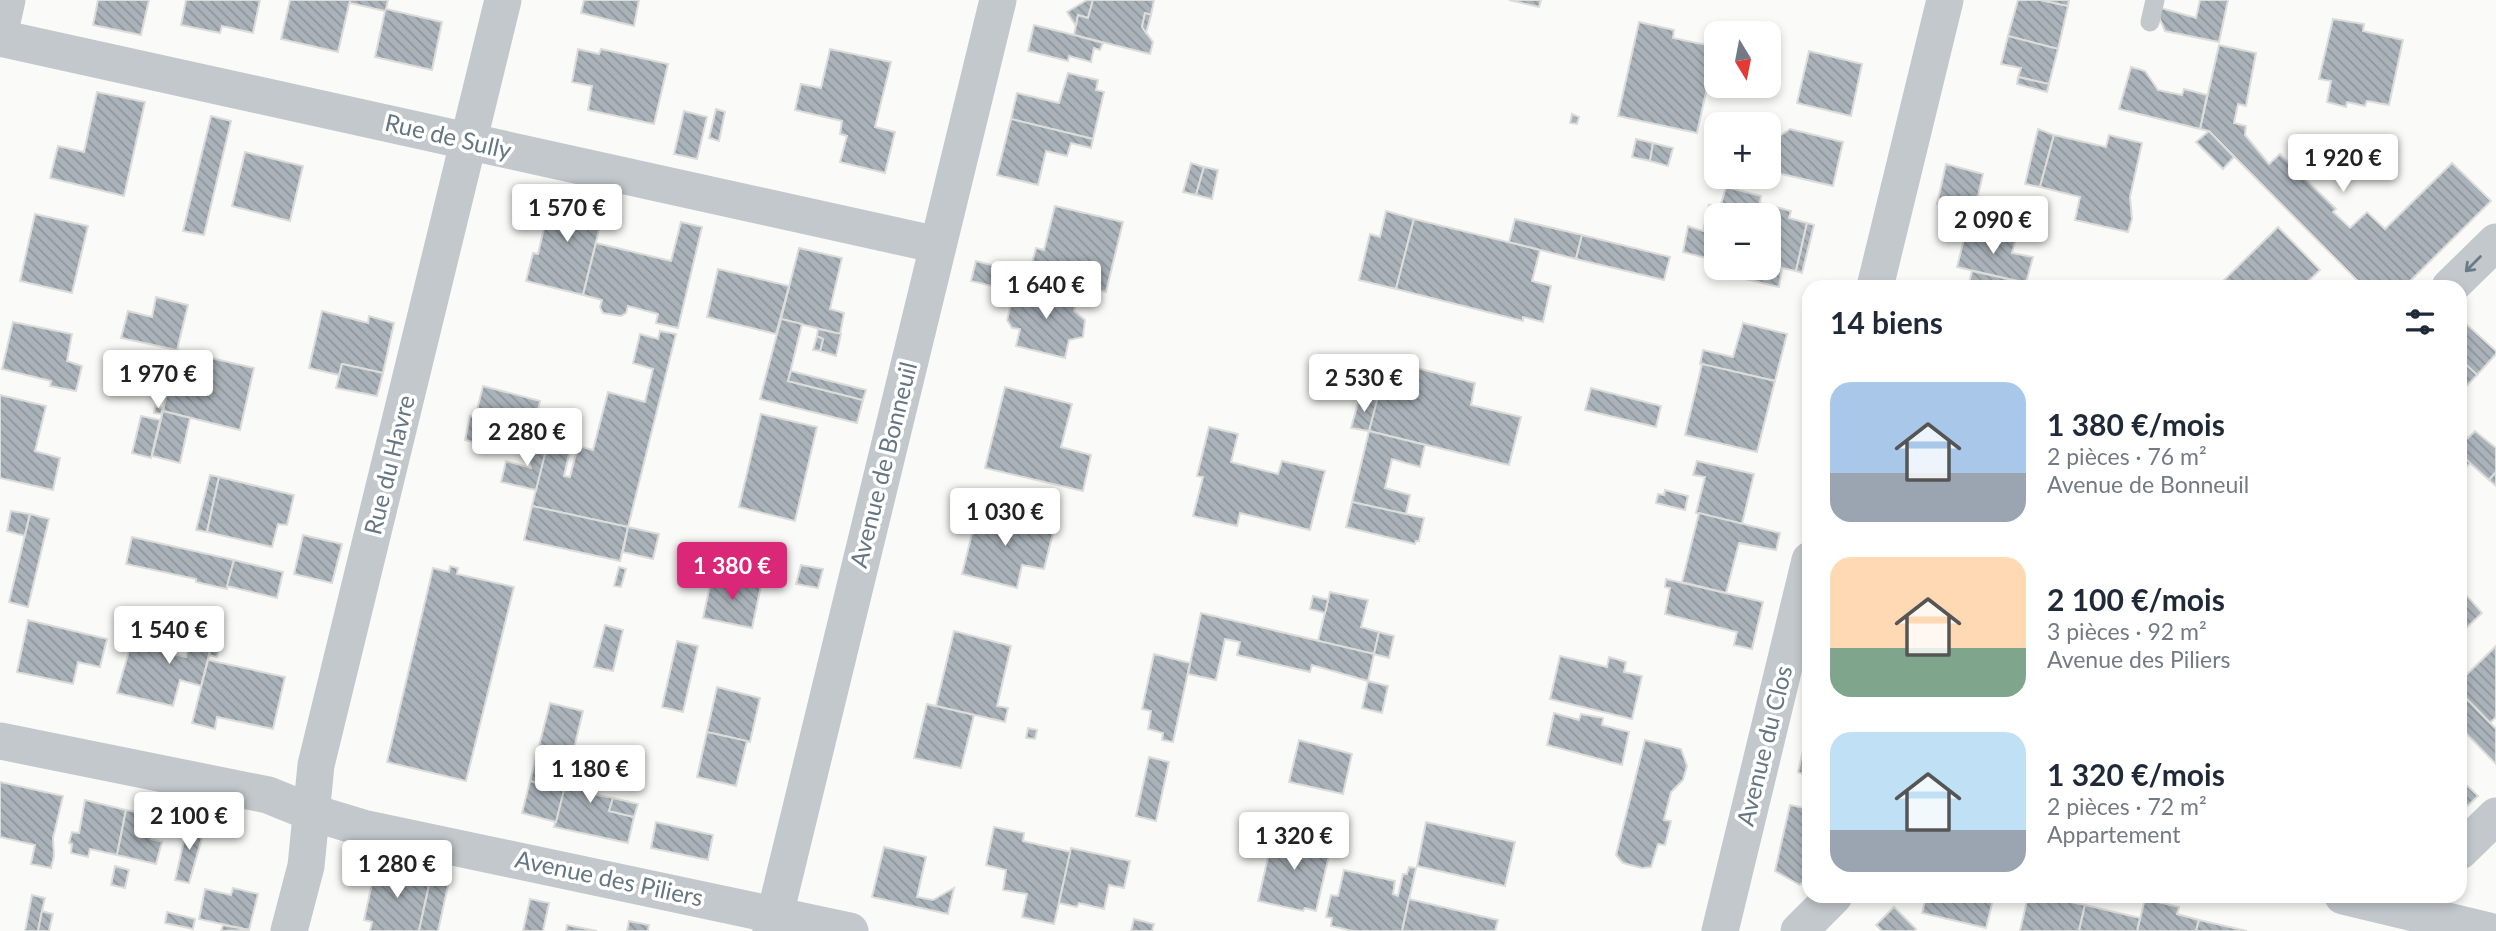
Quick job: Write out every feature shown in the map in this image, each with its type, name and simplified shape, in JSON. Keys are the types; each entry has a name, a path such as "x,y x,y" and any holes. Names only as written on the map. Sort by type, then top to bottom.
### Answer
{"street":[{"path":"0,32 7,0"},
{"name":"Rue du Havre","path":"289,931 306,866 316,765 503,0"},
{"name":"Avenue de Bonneuil","path":"773,923 999,0"},
{"path":"1877,280 1945,0"},
{"name":"Rue de Sully","path":"0,38 938,245"},
{"path":"2457,280 2496,242"},
{"name":"Avenue du Clos","path":"1720,931 1802,593"},
{"name":"Avenue des Piliers","path":"0,741 268,795 310,812 363,828 773,923 850,931"},
{"path":"2467,844 2496,816"},
{"path":"1799,931 1828,903"},
{"path":"2408,903 2489,931"}],"lane":[{"path":"2150,22 2155,0"}],"building":[{"path":"98,0 149,0 141,35 93,25"},
{"path":"186,0 260,0 253,33 222,26 220,33 181,25"},
{"path":"290,0 350,0 338,52 281,39"},
{"path":"350,0 388,0 386,9 442,22 432,70 375,57 385,11 350,3"},
{"path":"584,0 639,0 634,26 581,13"},
{"path":"1087,0 1093,0 1088,18 1078,15 1076,26 1067,12"},
{"path":"1093,0 1154,0 1151,15 1145,13 1142,27 1153,42 1150,54 1074,35 1078,15 1088,18"},
{"path":"1509,0 1541,0 1539,7"},
{"path":"2018,0 2041,0 2068,6 2058,49 2008,36"},
{"path":"2041,0 2069,0 2068,6"},
{"path":"2200,0 2228,0 2219,42 2165,31 2159,17 2161,8 2196,18"},
{"path":"1145,13 1151,15 1146,33 1142,27"},
{"path":"2333,19 2364,24 2363,31 2403,40 2389,105 2367,101 2365,106 2347,102 2346,107 2327,102 2331,81 2319,79"},
{"path":"1639,22 1674,30 1673,38 1704,44 1705,98 1697,133 1618,116"},
{"path":"1034,25 1103,43 1100,50 1094,48 1091,62 1069,56 1068,61 1028,51"},
{"path":"2008,36 2058,49 2049,84 2018,77 2021,68 2001,64"},
{"path":"2219,45 2256,53 2246,106 2238,104 2234,123 2246,126 2245,135 2269,164 2280,154 2336,209 2333,212 2350,228 2367,212 2385,229 2452,163 2491,201 2411,280 2357,280 2209,131 2200,129"},
{"path":"578,49 599,54 601,49 668,64 654,124 588,110 592,86 572,82"},
{"path":"830,49 891,62 875,127 895,132 885,173 840,162 847,136 840,134 842,121 795,110 801,84 821,88"},
{"path":"1809,51 1862,64 1851,116 1797,103"},
{"path":"2131,67 2145,71 2158,90 2182,95 2184,89 2207,95 2200,129 2119,109"},
{"path":"1068,73 1098,80 1096,90 1104,92 1093,139 1011,119 1017,93 1059,103"},
{"path":"2018,77 2049,84 2047,92 2017,84"},
{"path":"97,92 145,102 124,196 50,178 58,146 84,152"},
{"path":"716,109 725,112 719,141 709,138"},
{"path":"684,111 707,117 697,159 674,154"},
{"path":"1572,114 1579,117 1577,124 1570,123"},
{"path":"211,116 231,121 204,235 183,231"},
{"path":"1011,119 1093,139 1091,148 1071,143 1067,156 1046,151 1038,185 997,175"},
{"path":"1790,129 1843,142 1833,186 1781,174 1781,135"},
{"path":"2038,129 2054,135 2040,187 2025,184"},
{"path":"2209,131 2234,157 2223,169 2196,142"},
{"path":"2054,135 2106,147 2109,135 2142,143 2130,197 2132,219 2128,232 2075,220 2080,197 2040,187"},
{"path":"1636,139 1653,143 1650,161 1632,157"},
{"path":"1653,143 1673,148 1668,166 1650,161"},
{"path":"245,152 303,166 290,221 232,206"},
{"path":"1191,163 1204,167 1196,195 1183,192"},
{"path":"1946,164 1983,174 1974,213 1937,204"},
{"path":"1204,167 1218,170 1212,199 1196,195"},
{"path":"1725,189 1761,196 1760,203 1721,203"},
{"path":"552,193 605,205 583,295 526,281 533,253 538,254"},
{"path":"1055,206 1123,222 1106,292 1029,274 1036,248 1044,250"},
{"path":"1781,208 1791,211 1789,218 1807,223 1796,271 1782,268 1781,274"},
{"path":"1386,211 1414,219 1396,289 1359,280 1370,234 1380,237"},
{"path":"35,214 88,226 72,293 20,281"},
{"path":"1414,219 1540,250 1532,281 1551,286 1543,322 1523,317 1523,321 1396,289"},
{"path":"1515,219 1582,235 1576,259 1509,242"},
{"path":"681,222 702,227 678,328 656,323 658,314 628,306 626,313 621,316 603,313 600,307 602,300 583,295 596,243 671,261"},
{"path":"1807,223 1814,225 1802,273 1796,271"},
{"path":"1688,226 1703,231 1704,227 1704,258 1683,252"},
{"path":"1967,227 2016,238 2012,253 2033,257 2027,280 2013,280 1957,267"},
{"path":"2278,227 2320,270 2309,280 2224,280"},
{"path":"1582,235 1670,257 1664,280 1576,259"},
{"path":"799,248 842,258 830,309 844,313 840,334 781,319"},
{"path":"976,261 1010,270 1005,289 971,281"},
{"path":"718,269 789,286 776,334 707,317"},
{"path":"1972,271 2012,280 1970,280"},
{"path":"1749,280 1780,280 1779,287"},
{"path":"1023,285 1070,296 1076,301 1074,311 1085,320 1083,337 1069,340 1065,358 1016,346 1020,329 1012,328 1007,320 1010,307 1020,302"},
{"path":"156,297 188,305 177,350 121,338 128,311 152,317"},
{"path":"322,311 368,323 369,316 394,323 383,373 342,364 339,375 309,368"},
{"path":"781,319 802,324 788,381 863,400 857,423 760,399"},
{"path":"13,322 72,334 67,361 82,366 76,391 50,386 51,381 2,369"},
{"path":"1743,323 1787,334 1775,381 1700,364 1703,350 1733,357"},
{"path":"2467,325 2496,351 2477,375 2467,366"},
{"path":"818,329 841,334 836,356 820,351 823,339 817,336"},
{"path":"660,331 676,334 628,527 532,506 548,440 571,445 564,476 570,477 578,446 593,450 608,392 645,402 653,369 633,363 640,334 658,339"},
{"path":"817,336 823,339 820,351 813,350"},
{"path":"177,350 254,368 240,430 163,411"},
{"path":"1386,360 1475,383 1471,405 1521,417 1509,465 1369,431"},
{"path":"342,364 383,373 377,396 336,388"},
{"path":"1702,364 1775,381 1757,452 1685,435"},
{"path":"2467,366 2477,375 2467,386"},
{"path":"791,371 866,390 863,400 788,381"},
{"path":"483,386 540,401 537,414 521,410 516,429 523,431 518,452 465,440 470,416 475,418"},
{"path":"1005,387 1072,404 1061,447 1091,455 1083,491 985,468"},
{"path":"1591,388 1661,406 1656,427 1585,410"},
{"path":"0,395 46,406 35,451 60,458 53,490 0,478"},
{"path":"1360,396 1377,400 1369,431 1351,428"},
{"path":"155,406 163,408 161,414 154,413"},
{"path":"163,411 190,418 180,463 152,456"},
{"path":"761,414 817,427 795,521 739,507"},
{"path":"141,416 160,420 151,458 132,453"},
{"path":"1209,427 1238,434 1231,462 1278,474 1282,461 1325,471 1310,530 1240,513 1237,526 1193,516 1203,477 1197,476"},
{"path":"1369,431 1425,445 1420,467 1392,459 1385,488 1410,495 1406,514 1352,502"},
{"path":"2475,431 2496,448 2496,472 2489,480 2467,460 2467,437"},
{"path":"533,438 548,442 536,490 501,482 506,461 531,468 528,459"},
{"path":"1697,461 1754,474 1742,524 1696,513 1705,477 1693,475"},
{"path":"2496,472 2496,486 2489,480"},
{"path":"210,475 219,477 207,532 196,530"},
{"path":"219,477 294,495 287,525 278,524 272,547 207,532"},
{"path":"1665,490 1688,496 1685,510 1656,503 1658,494 1664,495"},
{"path":"1352,502 1424,518 1419,541 1415,544 1346,527"},
{"path":"532,506 628,527 620,561 524,540"},
{"path":"978,509 1033,523 1032,527 1053,533 1044,569 1022,565 1017,588 962,574"},
{"path":"11,511 30,514 25,536 7,531"},
{"path":"1699,513 1780,533 1776,550 1739,543 1726,593 1682,582"},
{"path":"30,514 49,519 28,607 9,602"},
{"path":"628,527 659,534 653,559 623,552"},
{"path":"303,535 342,544 332,583 294,574"},
{"path":"132,537 234,560 227,589 196,582 196,579 126,564"},
{"path":"234,560 283,572 277,598 227,586"},
{"path":"801,565 823,569 818,588 796,584"},
{"path":"450,566 458,568 457,574 514,587 466,781 387,762 433,568 449,572"},
{"path":"619,567 626,569 621,587 614,586"},
{"path":"712,576 761,586 752,628 703,618"},
{"path":"1666,579 1763,602 1752,649 1734,645 1737,632 1665,614 1670,588 1665,587"},
{"path":"1330,592 1368,600 1361,627 1379,632 1374,654 1318,641"},
{"path":"1313,596 1328,600 1325,613 1310,609"},
{"path":"2467,596 2482,613 2467,627"},
{"path":"197,611 219,616 201,686 180,680 173,706 117,693 131,644 186,657"},
{"path":"1201,613 1374,654 1368,681 1312,665 1310,672 1237,655 1240,642 1225,639 1216,680 1188,674"},
{"path":"28,620 107,639 100,667 78,662 73,684 17,672"},
{"path":"605,625 623,630 613,671 594,667"},
{"path":"954,631 1011,646 997,706 1008,708 1005,722 936,706"},
{"path":"1379,632 1394,636 1389,658 1374,654"},
{"path":"214,637 222,639 217,657 209,655"},
{"path":"677,641 698,646 683,712 662,707"},
{"path":"2496,646 2496,717 2490,723 2467,699 2467,674"},
{"path":"1154,654 1190,663 1173,742 1162,740 1163,733 1148,729 1151,711 1142,709"},
{"path":"1560,656 1607,667 1609,657 1626,662 1624,672 1642,676 1632,719 1550,699"},
{"path":"208,660 285,677 273,729 217,717 215,729 192,723"},
{"path":"1368,681 1388,686 1382,713 1362,708"},
{"path":"717,687 760,698 750,742 707,732"},
{"path":"2467,699 2496,729 2496,764 2467,734"},
{"path":"550,703 583,711 564,790 530,781"},
{"path":"927,704 974,715 961,768 914,758"},
{"path":"1554,713 1579,720 1581,714 1603,718 1602,725 1629,732 1622,765 1547,745"},
{"path":"1028,728 1037,730 1035,739 1026,738"},
{"path":"707,732 747,741 736,786 697,777"},
{"path":"1299,740 1352,754 1343,794 1289,782"},
{"path":"1645,740 1681,749 1687,766 1683,780 1671,792 1664,820 1671,821 1665,845 1658,844 1651,867 1642,868 1623,863 1616,855"},
{"path":"1802,755 1802,774 1798,772"},
{"path":"572,756 604,764 597,795 613,798 609,811 634,817 628,843 554,827"},
{"path":"1149,757 1169,762 1156,821 1136,816"},
{"path":"530,781 564,790 556,822 522,813"},
{"path":"0,782 63,796 53,838 54,856 51,868 31,864 35,845 0,837"},
{"path":"2467,786 2478,796 2467,806"},
{"path":"613,798 638,804 634,817 609,811"},
{"path":"85,800 126,810 117,855 90,849 88,857 71,853 72,844 69,843 72,832 79,833"},
{"path":"1790,805 1802,807 1802,883 1800,885 1775,871"},
{"path":"126,810 156,816 151,839 162,842 156,864 117,855"},
{"path":"656,822 713,835 708,860 651,848"},
{"path":"1426,822 1515,842 1505,886 1417,866"},
{"path":"188,823 205,827 189,883 175,880"},
{"path":"994,827 1024,833 1023,841 1071,852 1054,924 1022,917 1027,894 1003,890 1006,870 986,865"},
{"path":"1274,831 1319,841 1319,844 1331,847 1316,911 1305,908 1303,911 1258,901"},
{"path":"884,847 926,857 917,897 933,900 954,888 948,914 872,897"},
{"path":"1071,848 1130,861 1124,888 1109,885 1104,909 1079,903 1077,907 1059,903"},
{"path":"376,865 431,876 419,931 370,931 372,922 364,920"},
{"path":"115,866 129,870 125,888 111,885"},
{"path":"1409,867 1416,868 1402,931 1353,931 1331,926 1332,918 1326,917 1331,895 1338,896 1344,870 1395,881 1393,894 1398,896 1403,874 1407,874"},
{"path":"431,876 449,881 438,931 419,931"},
{"path":"233,888 258,894 249,930 199,919 205,889 231,895"},
{"path":"32,895 45,898 38,931 25,931"},
{"path":"530,899 549,903 543,931 523,931"},
{"path":"1409,899 1498,920 1495,931 1402,931"},
{"path":"1924,903 1992,903 1986,928 1922,913"},
{"path":"2026,903 2085,905 2079,931 2020,931"},
{"path":"2144,903 2179,907 2177,914 2199,920 2196,931 2137,931"},
{"path":"2085,905 2140,918 2137,931 2079,931"},
{"path":"1894,907 1916,929 1914,931 1882,931 1876,925"},
{"path":"42,911 53,914 49,931 38,931"},
{"path":"167,912 195,919 193,929 165,923"},
{"path":"1134,919 1154,924 1152,931 1131,931"},
{"path":"2199,920 2247,931 2196,931"},
{"path":"629,921 649,925 648,931 627,931"},
{"path":"223,925 249,930 221,931"},
{"path":"567,925 597,931 566,931"}]}
